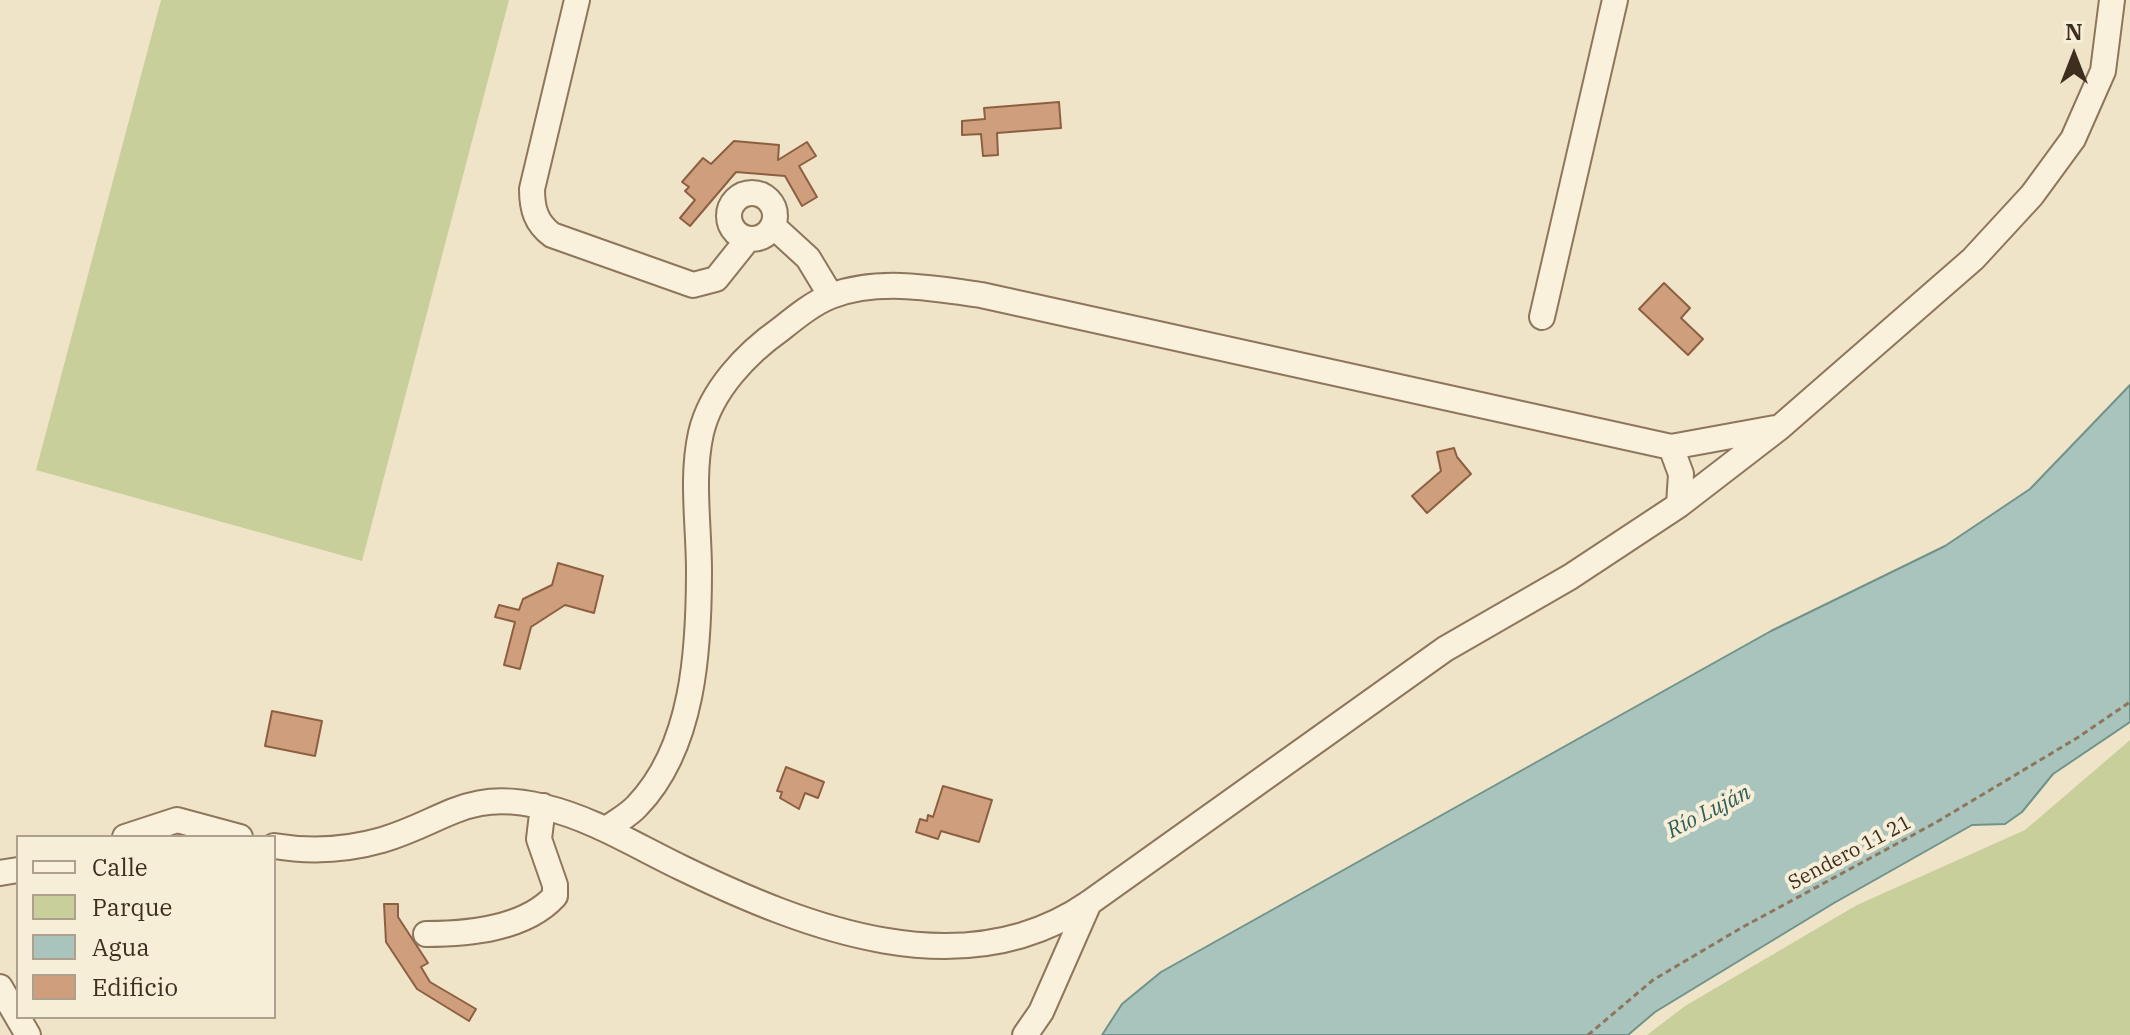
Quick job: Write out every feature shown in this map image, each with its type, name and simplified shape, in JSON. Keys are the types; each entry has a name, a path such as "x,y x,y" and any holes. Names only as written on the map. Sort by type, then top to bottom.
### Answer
{"street":[{"path":"577,0 532,189 535,216 541,227 552,235 693,285 716,279 748,239"},
{"path":"1542,317 1615,0"},
{"path":"276,846 338,849 384,839 454,808 480,802 543,806 608,828 680,867 836,931 898,942 952,946 992,943 1035,934 1089,903 1445,649 1570,577 1679,505 1779,428 1973,259 2032,195 2073,139 2103,71 2112,0"},
{"path":"744,194 766,198 775,210 773,226 763,237 748,239 735,231 729,218 733,204 744,194"},
{"path":"773,226 808,258 831,296"},
{"path":"608,828 637,807 655,780 676,740 688,703 694,668 699,573 695,473 701,430 715,398 760,343 831,296 893,286 981,295 1671,447 1779,428"},
{"path":"1671,447 1681,474 1679,505"},
{"path":"426,934 465,934 510,922 545,907 555,896 555,885 539,839 543,806"},
{"path":"131,835 177,820 197,822 234,835"},
{"path":"1025,1035 1041,1012 1089,903"},
{"path":"0,987 16,1014"}],"path":[{"name":"Sendero 11 21","path":"1588,1035 1653,980 1741,928 1935,823 2077,738 2130,702"}],"green space":[{"path":"161,0 509,0 362,561 36,470"},
{"path":"2130,740 2130,1035 1647,1035 1685,1006 1857,905 2025,830"}],"water":[{"name":"Río Luján","path":"2130,385 2130,722 2053,774 2022,812 2005,824 1972,825 1834,903 1655,1012 1628,1035 1102,1035 1122,1004 1161,972 1771,631 1945,546 2030,489"}],"building":[{"path":"1059,102 1061,128 997,133 998,155 983,156 981,134 962,135 962,121 985,119 984,108"},
{"path":"734,141 779,145 778,160 807,142 816,156 799,166 817,197 802,206 785,176 736,172 690,226 680,218 695,200 685,191 689,187 682,182 703,158 711,164"},
{"path":"1664,283 1690,308 1681,318 1703,339 1688,355 1639,309"},
{"path":"1454,448 1457,457 1471,474 1427,513 1412,496 1441,471 1437,452"},
{"path":"558,563 603,576 594,613 565,605 531,627 520,669 504,665 515,622 495,617 499,605 519,610 523,599 552,585"},
{"path":"272,711 322,721 315,756 265,746"},
{"path":"786,767 824,782 818,798 805,793 799,809 780,798 782,792 777,791"},
{"path":"943,786 992,800 979,842 941,831 938,839 916,832 920,819 927,821 928,815 933,817"},
{"path":"384,904 398,904 398,917 428,963 421,967 430,982 476,1009 469,1021 417,989 386,942"}]}
